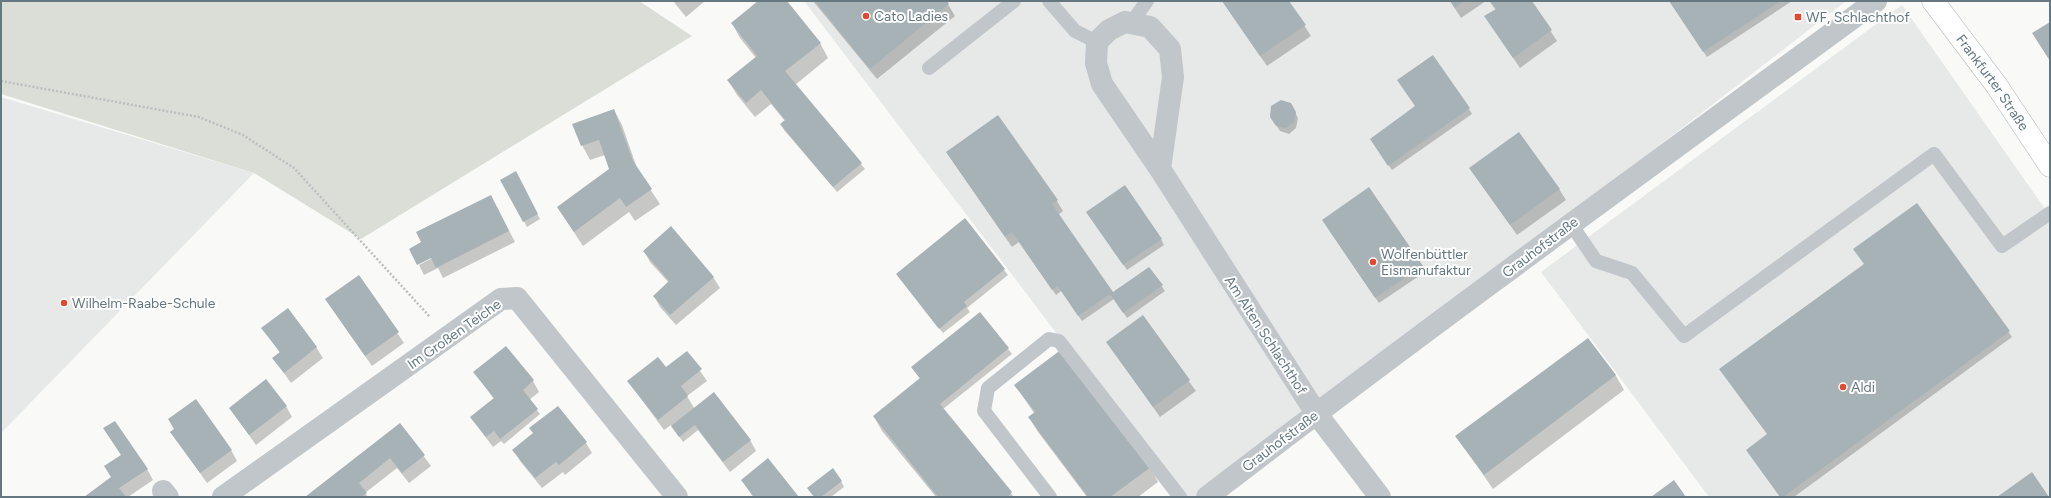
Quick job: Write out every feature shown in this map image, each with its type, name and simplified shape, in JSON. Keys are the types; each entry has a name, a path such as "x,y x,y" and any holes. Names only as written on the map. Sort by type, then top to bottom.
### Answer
{"main road":[{"name":"Frankfurter Straße","path":"1933,1 1998,86 2050,166"}],"street":[{"name":"Grauhofstraße","path":"1206,497 1316,413 1571,224 1876,1"},
{"path":"1097,42 1109,30 1125,22 1150,27 1170,49 1173,77 1160,169"},
{"name":"Am Alten Schlachthof","path":"1097,42 1096,64 1102,84 1160,169 1316,413 1380,497"},
{"name":"Im Großen Teiche","path":"224,497 501,298 517,298 677,497"}],"lane":[{"path":"929,68 1014,1"},
{"path":"1049,1 1075,31 1097,42"},
{"path":"1131,23 1147,1"},
{"path":"1571,224 1596,261 1632,273 1684,336 1934,154 2002,246 2050,213"},
{"path":"1050,497 984,410 988,388 1049,339 1059,341 1180,497"}],"path":[{"path":"1,81 199,117 243,135 294,168 448,337"}],"shaded area":[{"path":"1,1 639,1 692,36 361,239 254,173 1,94"},
{"path":"804,1 1846,1 1206,497 1181,497"},
{"path":"1902,5 2050,216 2050,497 1709,497 1541,272"},
{"name":"Wilhelm-Raabe-Schule","path":"1,97 254,173 1,433"}],"building":[{"path":"758,1 787,1 821,43 785,71 862,163 833,187 780,124 785,120 761,90 746,103 727,80 757,56 731,23"},
{"path":"815,1 947,1 949,4 870,69"},
{"path":"1222,1 1289,1 1306,25 1260,56"},
{"path":"1450,1 1464,1 1455,8"},
{"path":"1490,1 1532,1 1552,30 1513,58 1484,16 1496,9"},
{"path":"1669,1 1781,1 1703,52"},
{"path":"2050,22 2050,61 2032,33"},
{"path":"1433,55 1470,108 1388,166 1370,139 1415,106 1397,80"},
{"path":"1281,100 1291,103 1296,112 1294,122 1286,128 1276,126 1270,117 1271,106"},
{"path":"614,109 633,161 652,189 626,207 620,198 574,232 557,207 609,169 599,140 581,146 572,124"},
{"path":"998,115 1058,200 1052,204 1113,292 1149,267 1163,285 1123,313 1110,294 1078,316 1058,286 1052,290 1012,232 1005,237 946,152"},
{"path":"1519,132 1560,189 1510,225 1469,168"},
{"path":"516,171 538,214 523,222 500,180"},
{"path":"1125,185 1162,239 1123,265 1086,212"},
{"path":"1369,187 1423,266 1375,298 1322,220"},
{"path":"491,195 509,231 436,268 431,258 417,265 409,249 421,242 416,232"},
{"path":"1917,203 2010,331 1783,497 1780,497 1746,450 1767,434 1719,369 1864,264 1853,249"},
{"path":"965,218 1005,269 964,302 967,306 939,329 896,274"},
{"path":"671,226 714,277 670,315 653,296 669,281 643,251"},
{"path":"359,275 399,332 365,356 325,299"},
{"path":"288,308 317,347 284,373 272,358 280,352 261,328"},
{"path":"980,312 1009,348 940,404 1012,492 1009,495 1010,497 938,497 873,416 920,378 911,367"},
{"path":"1143,315 1190,380 1153,407 1106,342"},
{"path":"1588,338 1616,375 1484,475 1455,436"},
{"path":"506,346 534,380 523,390 538,409 500,439 494,431 486,437 470,417 494,398 473,372"},
{"path":"1062,349 1151,467 1110,497 1088,497 1028,417 1035,412 1014,385"},
{"path":"687,351 702,369 681,386 688,396 658,420 627,381 658,357 666,367"},
{"path":"266,379 287,406 249,435 229,408"},
{"path":"714,392 751,440 723,462 695,425 679,437 671,426"},
{"path":"196,399 232,450 200,473 170,432 174,429 168,419"},
{"path":"558,406 587,442 559,465 556,462 535,478 512,450 533,433 529,428"},
{"path":"115,421 148,469 119,488 126,497 84,497 111,477 104,466 121,455 103,428"},
{"path":"400,423 425,455 402,473 390,458 359,483 367,493 361,497 305,497"},
{"path":"768,458 799,497 754,497 741,480"},
{"path":"833,468 842,481 821,497 814,497 807,488"},
{"path":"2032,472 2049,497 1997,497"},
{"path":"1674,480 1686,497 1651,497"}],"place":[{"name":"Cato Ladies","path":"866,16"},
{"name":"WF, Schlachthof","path":"1798,17"},
{"name":"Wolfenbüttler Eismanufaktur","path":"1373,262"},
{"name":"Wilhelm-Raabe-Schule","path":"64,303"},
{"name":"Aldi","path":"1843,387"}]}
